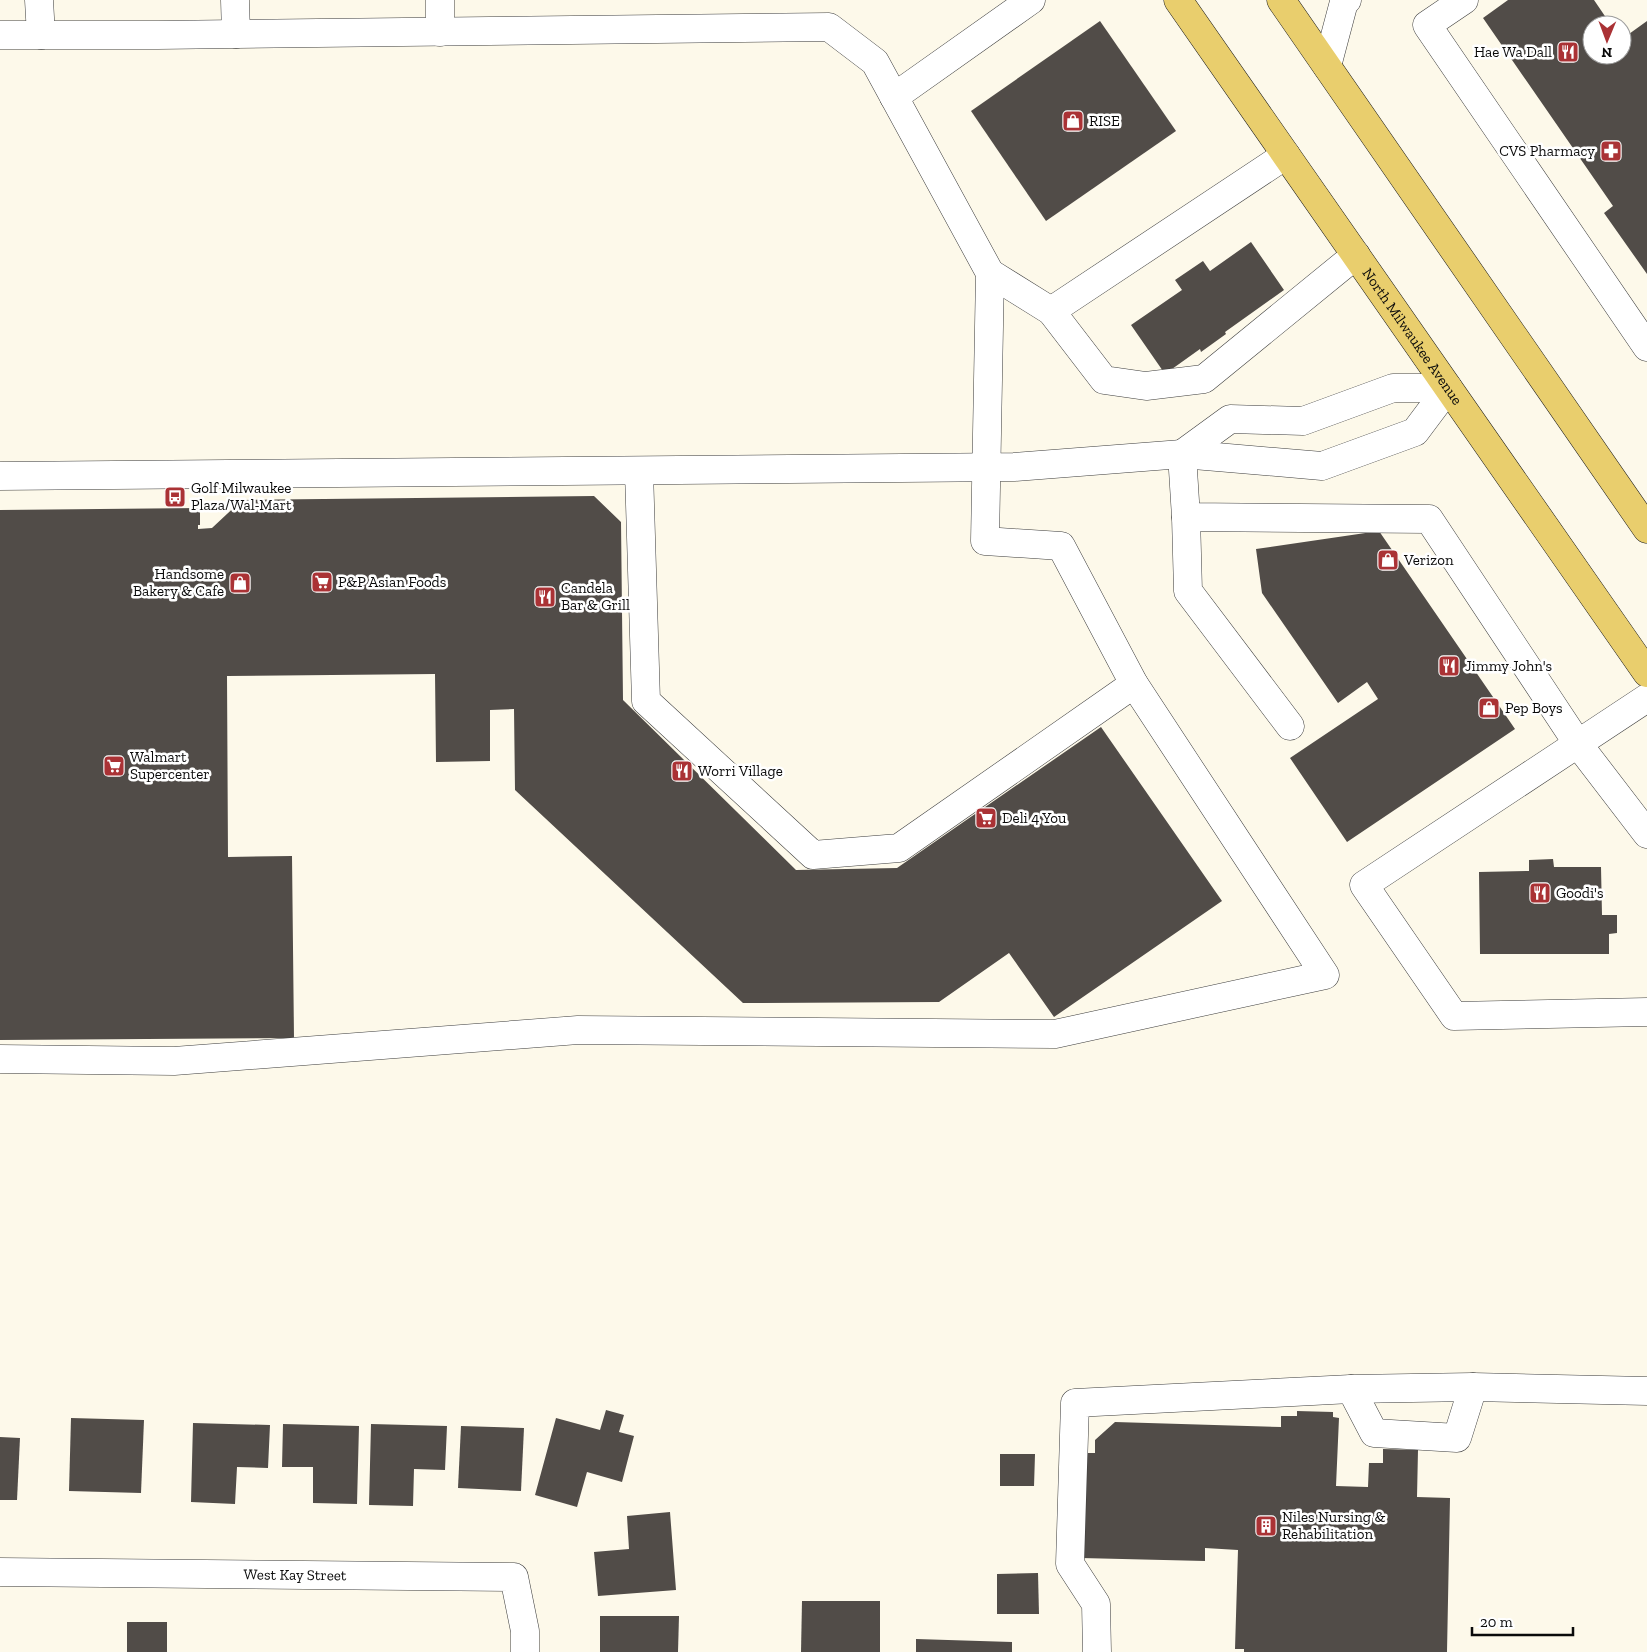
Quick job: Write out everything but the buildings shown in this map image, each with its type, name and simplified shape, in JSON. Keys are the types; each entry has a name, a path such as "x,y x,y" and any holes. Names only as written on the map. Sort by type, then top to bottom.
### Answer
{"main road":[{"name":"North Milwaukee Avenue","path":"1178,0 1647,673"},
{"path":"1281,0 1647,529"}],"street":[{"path":"40,0 41,35"},
{"path":"235,0 236,34"},
{"path":"440,0 440,32"},
{"path":"894,97 1031,0"},
{"path":"1327,66 1346,0"},
{"path":"1464,0 1427,25 1644,338"},
{"path":"0,35 829,27 875,62 990,273 1051,311 1104,380 1146,386 1204,379 1333,272 1356,256"},
{"path":"1051,311 1286,155"},
{"path":"0,1059 174,1061 578,1030 1055,1034 1325,975 1134,684 1061,546 985,541 990,273"},
{"path":"1182,454 1230,419 1303,422 1393,388 1448,388"},
{"path":"0,476 1014,467 1182,454 1322,466 1415,432 1448,388"},
{"path":"1182,454 1188,591 1290,726"},
{"path":"639,471 646,701 813,855 899,848 1134,684"},
{"path":"1186,517 1429,519 1578,744 1647,834"},
{"path":"1647,698 1364,885 1454,1016 1647,1012"},
{"path":"1351,1389 1374,1432 1457,1438 1473,1387"},
{"path":"1097,1652 1096,1604 1070,1564 1075,1403 1351,1389 1473,1387 1647,1391"},
{"name":"West Kay Street","path":"0,1572 514,1577 525,1631 525,1652"}],"place":[{"name":"Hae Wa Dall","path":"1568,52"},
{"name":"RISE","path":"1073,121"},
{"name":"CVS Pharmacy","path":"1611,151"},
{"name":"Golf Milwaukee Plaza/Wal-Mart","path":"175,497"},
{"name":"Verizon","path":"1388,560"},
{"name":"P&P Asian Foods","path":"322,582"},
{"name":"Handsome Bakery & Cafe","path":"240,583"},
{"name":"Candela Bar & Grill","path":"545,597"},
{"name":"Jimmy John's","path":"1449,666"},
{"name":"Pep Boys","path":"1489,708"},
{"name":"Walmart Supercenter","path":"114,766"},
{"name":"Worri Village","path":"682,771"},
{"name":"Deli 4 You","path":"986,818"},
{"name":"Goodi's","path":"1540,893"},
{"name":"Niles Nursing & Rehabilitation","path":"1266,1526"}]}
